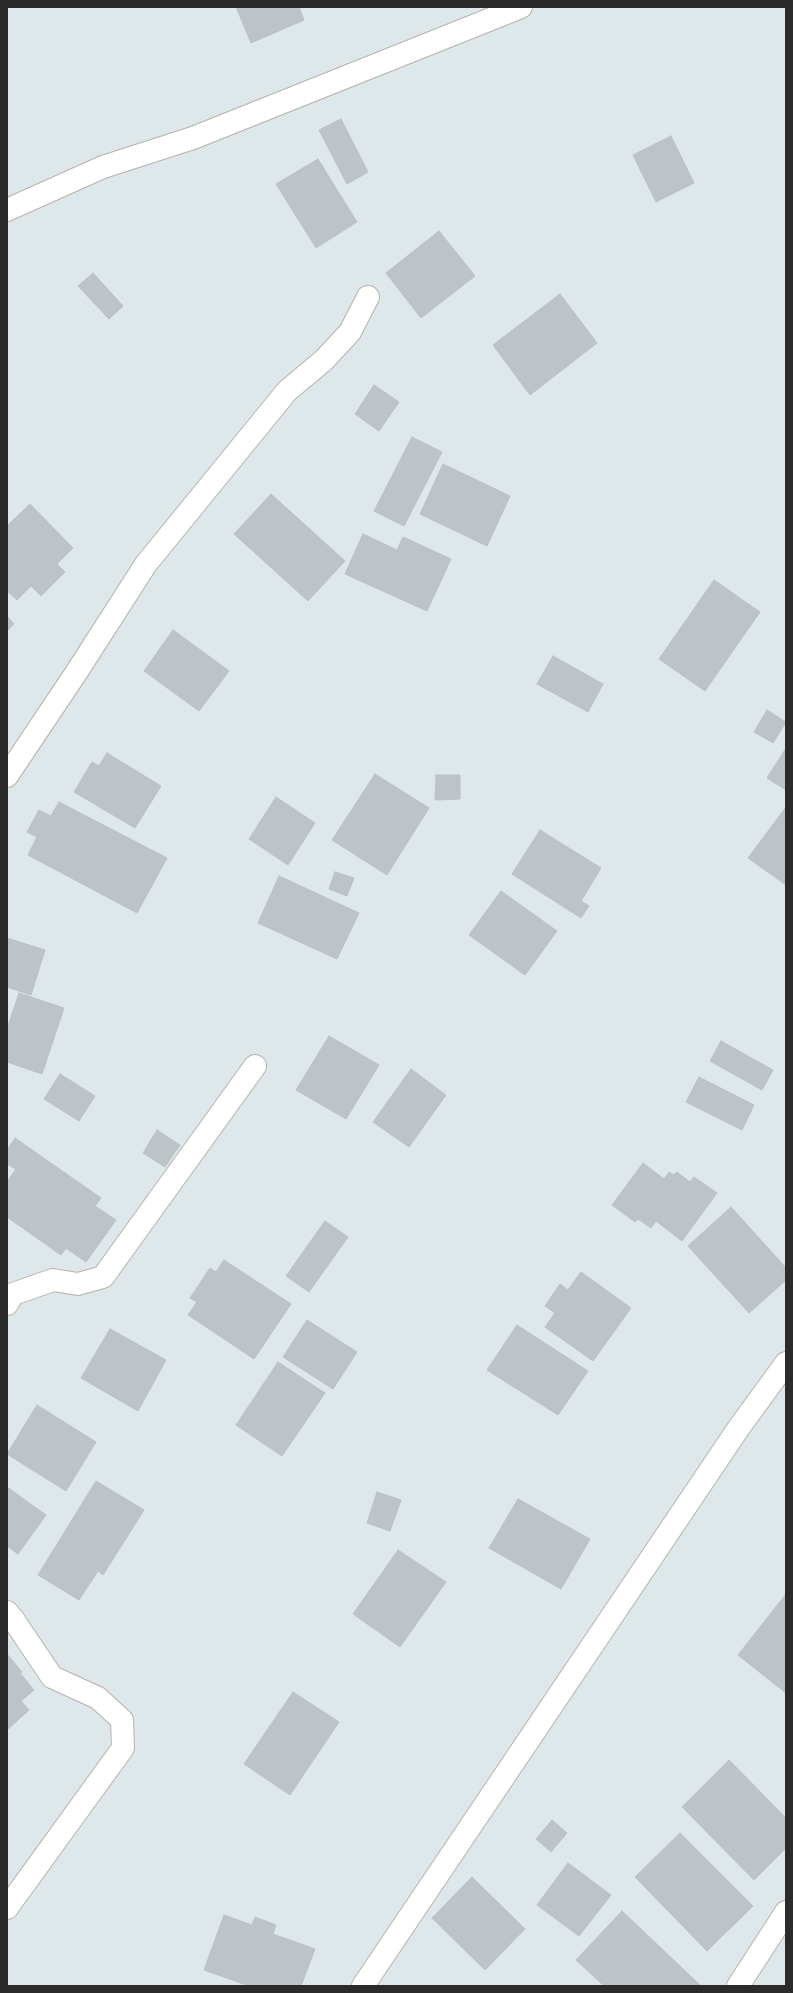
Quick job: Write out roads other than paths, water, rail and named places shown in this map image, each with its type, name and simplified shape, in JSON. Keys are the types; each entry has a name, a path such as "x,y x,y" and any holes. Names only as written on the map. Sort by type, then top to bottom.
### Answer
{"street":[{"path":"7,210 103,168 193,138 521,7"},
{"path":"7,776 76,673 146,564 287,391 324,360 350,332 368,296"},
{"path":"7,1304 13,1294 53,1280 78,1284 103,1277 255,1066"},
{"path":"363,1986 738,1429 786,1363"},
{"path":"7,1612 52,1677 98,1698 122,1720 123,1748 7,1908"},
{"path":"738,1986 786,1912"}]}
